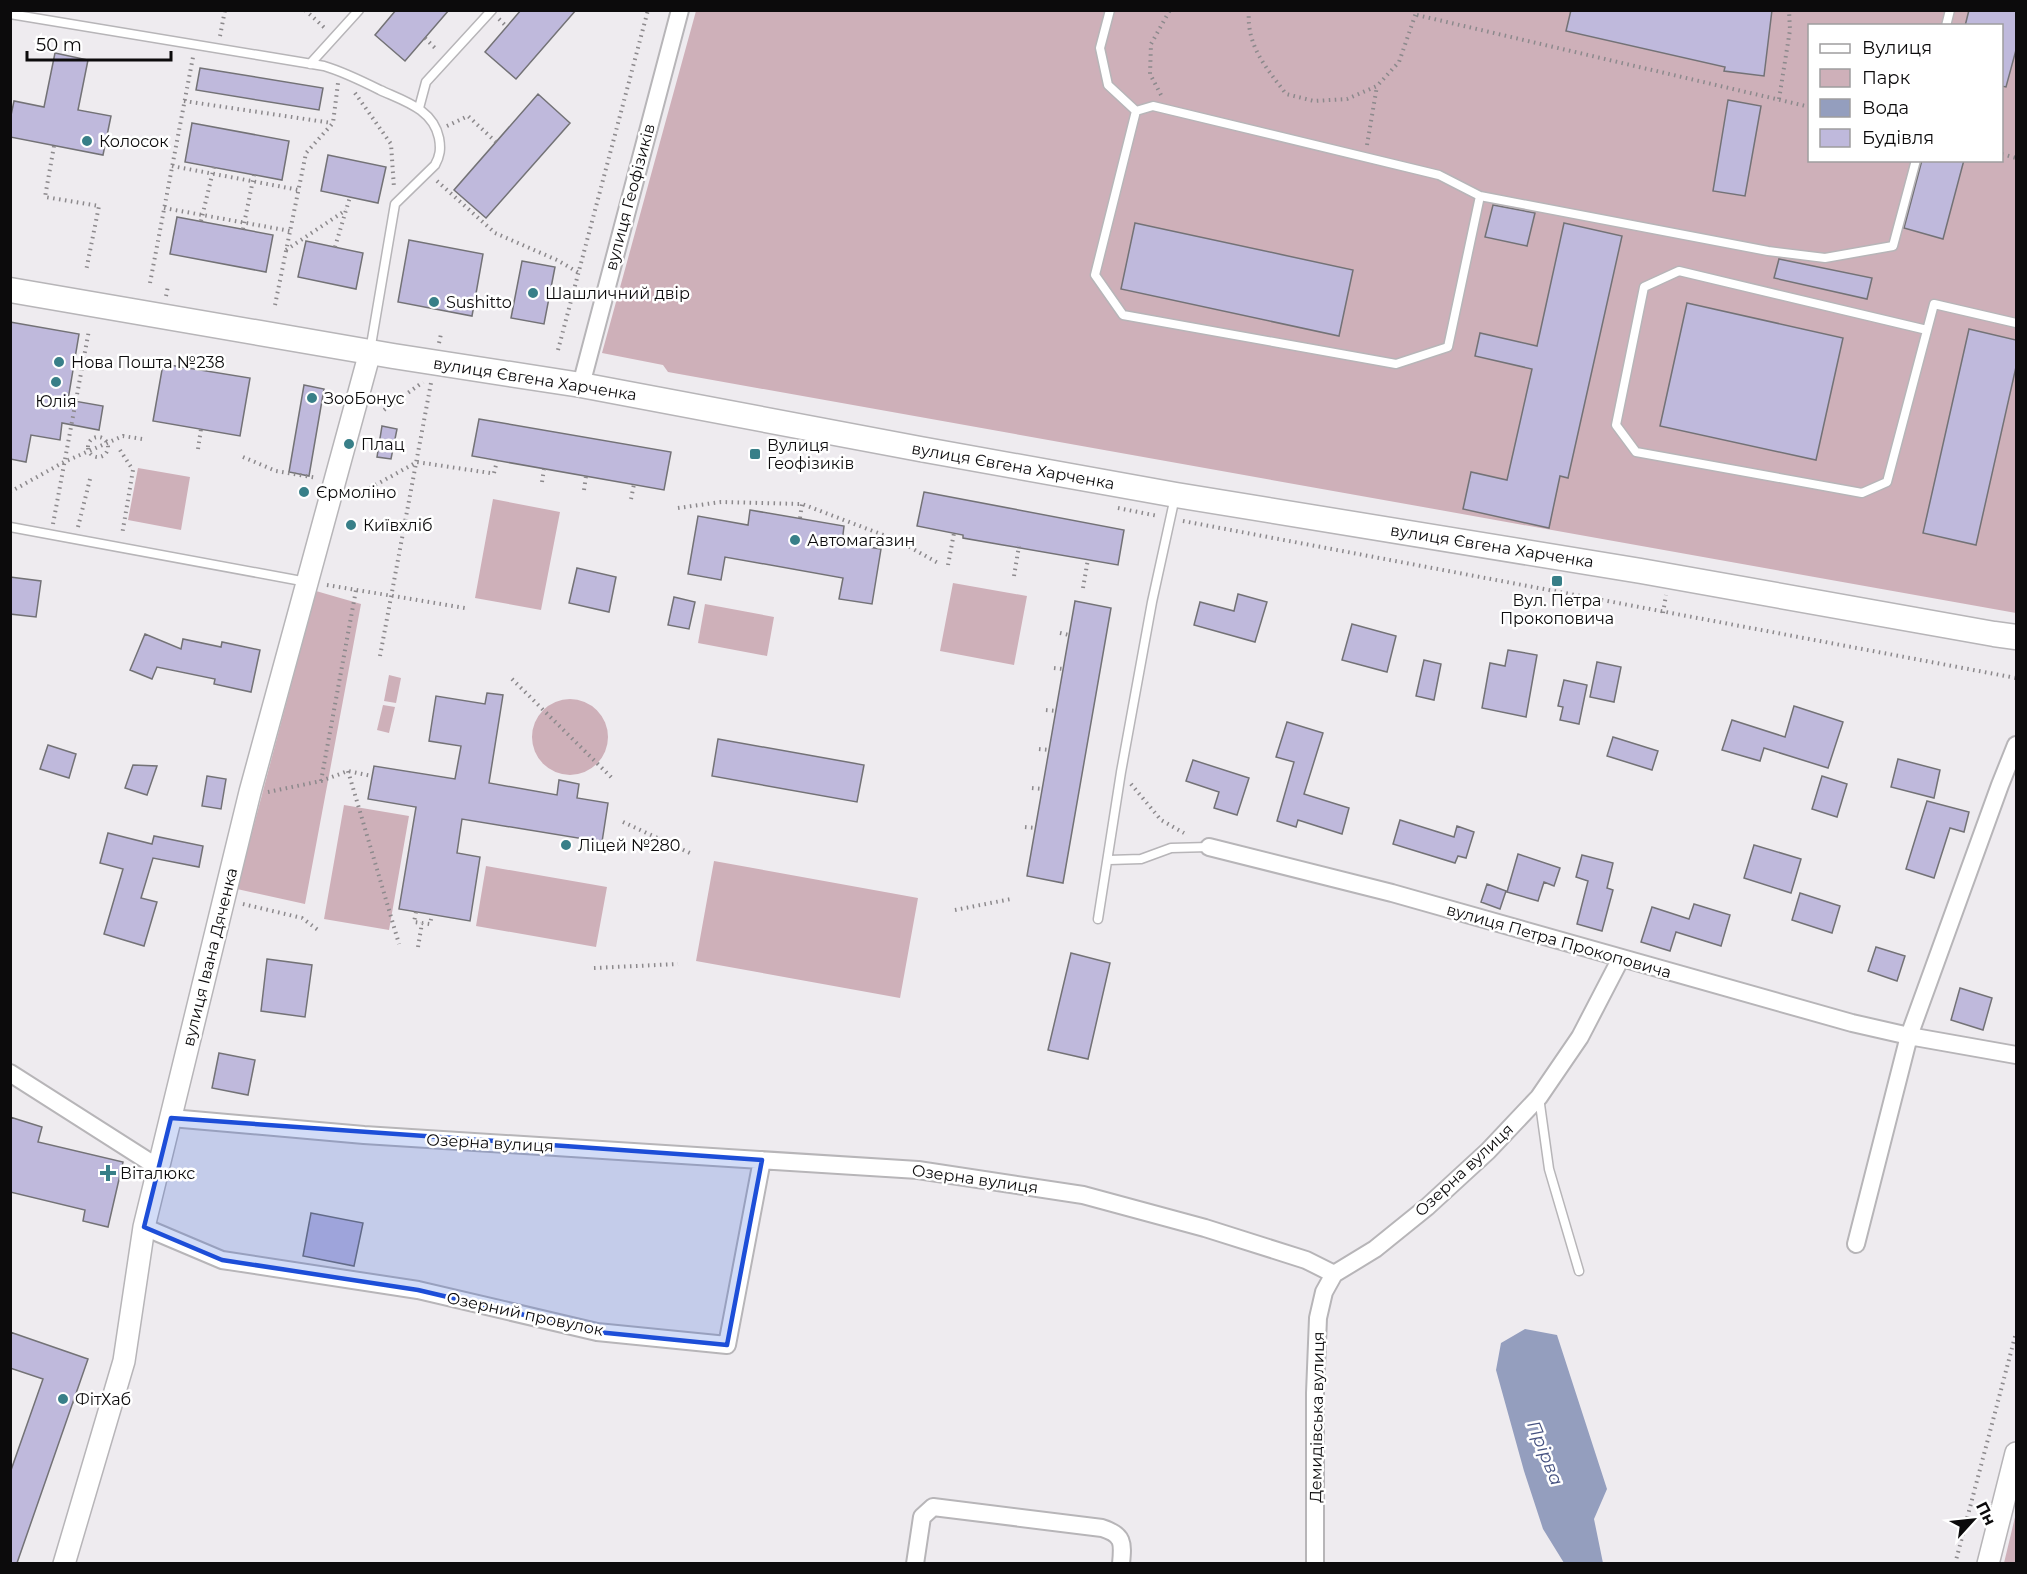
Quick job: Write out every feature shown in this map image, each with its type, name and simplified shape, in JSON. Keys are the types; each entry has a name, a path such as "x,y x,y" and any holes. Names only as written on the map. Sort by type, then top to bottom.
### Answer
{"main road":[{"name":"вулиця Євгена Харченка","path":"10,290 370,352 434,368 581,384 1176,495 1641,571 2016,637"}],"street":[{"name":"вулиця Геофізиків","path":"581,384 680,10"},
{"name":"вулиця Івана Дяченка","path":"64,1563 124,1361 151,1173 171,1118 250,792 370,352"},
{"path":"1856,1244 1909,1036 2016,745"},
{"name":"вулиця Петра Прокоповича","path":"1209,847 1392,893 1852,1023 1909,1036 2016,1055"},
{"name":"Озерна вулиця","path":"171,1118 364,1135 918,1170 1083,1195 1306,1260 1334,1274 1375,1249 1427,1207 1488,1151 1539,1097 1580,1037 1621,958"},
{"path":"10,1073 151,1173"},
{"name":"Озерний провулок","path":"144,1227 222,1260 418,1290 597,1332 727,1345 762,1160"},
{"name":"Демидівська вулиця","path":"1315,1563 1315,1393 1318,1318 1324,1292 1334,1274"},
{"path":"1988,1563 2016,1453"},
{"path":"915,1563 922,1517 933,1507 1102,1528 1119,1537 1123,1545 1121,1563"}],"lane":[{"path":"310,64 359,10"},
{"path":"419,108 426,82 492,10"},
{"path":"1110,10 1100,48 1108,85 1136,111"},
{"path":"10,14 310,64 339,71 419,108 431,118 438,131 441,147 439,158 395,204 370,352"},
{"path":"1136,111 1153,106 1439,176 1480,196 1768,251 1825,258 1893,246 1915,162"},
{"path":"1136,111 1095,275 1123,315 1396,364 1448,347 1480,196"},
{"path":"1927,330 1679,271 1644,287 1616,425 1636,452 1862,493 1887,482 1934,304 2016,322"},
{"path":"1098,919 1121,772 1152,602 1176,495"},
{"path":"10,527 308,582"},
{"path":"1108,860 1141,859 1171,848 1209,847"},
{"path":"1539,1097 1550,1169 1580,1271"}],"path":[{"path":"217,48 225,10"},
{"path":"305,10 335,37"},
{"path":"558,350 648,10"},
{"path":"1169,110 1150,74 1151,44 1170,10"},
{"path":"1249,10 1250,38 1264,65 1286,94 1314,101 1347,99 1377,86 1399,62 1417,13 1808,107"},
{"path":"1779,99 1790,30 1789,10"},
{"path":"150,283 193,56"},
{"path":"275,305 306,153 333,123 339,71"},
{"path":"339,71 391,144 395,204"},
{"path":"1365,158 1377,86"},
{"path":"184,101 333,123"},
{"path":"438,131 468,116 496,142"},
{"path":"54,146 45,197 99,206 86,271"},
{"path":"172,166 299,190"},
{"path":"201,221 214,167"},
{"path":"427,172 495,233 557,260 579,273"},
{"path":"243,229 254,175"},
{"path":"335,247 350,197"},
{"path":"164,208 290,231"},
{"path":"286,251 346,210"},
{"path":"51,535 88,330"},
{"path":"380,656 441,334"},
{"path":"384,410 434,368"},
{"path":"198,449 201,429"},
{"path":"10,492 64,462 123,436 142,440"},
{"path":"96,438 102,438 107,443 108,452 103,457 96,458 89,451 88,444 96,438"},
{"path":"119,547 133,470 120,450"},
{"path":"243,457 276,471 315,478 337,475"},
{"path":"370,488 417,462 492,473 497,461"},
{"path":"542,482 544,469"},
{"path":"584,490 586,476"},
{"path":"75,539 90,479"},
{"path":"631,499 634,484"},
{"path":"678,508 722,502 802,504 899,541 938,563"},
{"path":"800,518 802,504"},
{"path":"1113,507 2016,678"},
{"path":"948,565 954,533"},
{"path":"1014,576 1019,546"},
{"path":"1083,588 1088,559"},
{"path":"308,582 465,608"},
{"path":"321,781 356,590"},
{"path":"1060,633 1069,635"},
{"path":"1054,668 1063,669"},
{"path":"512,679 612,779"},
{"path":"1046,710 1056,711"},
{"path":"1039,749 1049,750"},
{"path":"250,792 261,794 321,781 348,771 372,776"},
{"path":"348,771 399,944"},
{"path":"1121,772 1161,820 1209,847"},
{"path":"1032,788 1042,789"},
{"path":"622,822 692,854"},
{"path":"1025,827 1035,828"},
{"path":"955,910 1011,899"},
{"path":"232,901 302,918 318,930"},
{"path":"416,912 414,922 430,924 432,915"},
{"path":"418,947 422,923"},
{"path":"594,968 678,964"},
{"path":"121,1173 151,1173"},
{"path":"1955,1563 2016,1333"},
{"path":"73,1401 84,1405"}],"highlighted area":[{"path":"171,1118 762,1160 727,1345 597,1332 418,1290 222,1260 144,1227"}],"green space":[{"path":"696,11 2016,11 2016,613 668,372 663,365 602,353"},
{"path":"138,468 190,477 181,530 128,520"},
{"path":"493,499 560,512 541,610 475,598"},
{"path":"953,583 1027,596 1014,665 940,651"},
{"path":"316,591 361,604 305,904 237,889"},
{"path":"705,604 774,617 767,656 698,643"},
{"path":"389,675 401,678 396,703 384,701"},
{"path":"570,699 585,702 597,710 605,722 608,737 605,752 597,764 585,772 570,775 555,772 543,764 535,752 532,737 535,722 543,710 555,702"},
{"path":"383,705 395,707 389,733 377,730"},
{"path":"344,805 409,816 389,930 324,919"},
{"path":"714,861 918,898 900,998 696,961"},
{"path":"486,866 607,887 596,947 476,926"},
{"path":"2016,1513 2016,1563 2004,1563"}],"water":[{"name":"Прірва","path":"1525,1329 1557,1335 1607,1489 1594,1519 1603,1563 1564,1563 1543,1529 1496,1370 1501,1343"}],"building":[{"path":"396,10 449,10 405,61 375,35"},
{"path":"521,10 576,10 516,79 485,52"},
{"path":"1571,10 1772,10 1764,76 1724,71 1725,67 1566,31"},
{"path":"1969,10 2016,10 2016,50 2006,87 2003,86 2003,24 1966,24"},
{"path":"55,53 88,60 78,110 111,116 103,155 10,137 10,120 14,101 44,107"},
{"path":"200,68 323,88 319,110 196,90"},
{"path":"538,94 570,123 486,218 454,190"},
{"path":"1728,100 1761,106 1745,196 1713,191"},
{"path":"192,123 289,141 282,180 185,162"},
{"path":"328,155 386,167 378,203 321,191"},
{"path":"1921,162 1963,162 1943,239 1904,228"},
{"path":"1493,205 1535,213 1527,246 1485,237"},
{"path":"177,217 273,235 266,272 170,254"},
{"path":"1135,223 1353,270 1339,336 1121,289"},
{"path":"1564,223 1622,236 1568,478 1560,476 1549,528 1463,509 1471,472 1507,480 1532,369 1475,356 1480,333 1537,346"},
{"path":"409,240 483,254 472,316 398,302"},
{"path":"306,241 363,253 356,289 298,277"},
{"path":"1779,259 1872,278 1867,299 1774,278"},
{"name":"Шашличний двір","path":"522,261 555,267 544,324 511,318"},
{"path":"1687,303 1843,338 1816,460 1660,426"},
{"path":"10,322 79,334 68,400 103,406 99,430 62,423 60,440 31,435 26,462 10,459"},
{"path":"1969,329 2016,340 2016,367 1976,545 1923,533"},
{"path":"163,364 250,378 240,436 153,421"},
{"path":"304,385 324,389 309,476 289,472"},
{"path":"479,419 671,452 664,490 472,456"},
{"path":"382,426 397,429 391,459 377,457"},
{"path":"924,492 1124,530 1118,565 963,538 963,535 917,526"},
{"path":"750,510 844,526 842,543 881,549 872,604 839,599 843,578 725,557 721,580 688,574 698,516 748,525"},
{"path":"577,568 616,577 609,612 569,603"},
{"path":"10,577 41,581 36,617 10,614"},
{"path":"1238,594 1267,602 1255,642 1194,625 1200,602 1234,611"},
{"path":"674,597 695,602 689,629 668,625"},
{"path":"1075,601 1111,608 1063,883 1027,876"},
{"path":"1352,624 1396,636 1387,672 1342,660"},
{"path":"145,634 181,649 183,639 221,647 222,642 260,650 251,692 214,684 215,679 157,667 152,679 130,670"},
{"path":"1508,650 1537,655 1526,717 1482,708 1490,663 1505,666"},
{"path":"1424,660 1441,664 1434,700 1416,696"},
{"path":"1597,662 1621,667 1614,702 1590,697"},
{"path":"1564,680 1587,685 1579,724 1560,720 1563,707 1558,706"},
{"path":"487,693 503,695 489,783 557,795 559,780 579,784 577,798 608,803 602,842 462,819 457,853 480,857 470,921 399,909 416,807 368,799 374,766 455,779 461,746 429,741 436,696 485,704"},
{"path":"1794,706 1843,722 1828,768 1764,748 1760,761 1722,750 1732,720 1785,737"},
{"path":"1287,722 1323,733 1304,794 1349,808 1342,834 1298,820 1296,827 1277,821 1294,762 1276,757"},
{"path":"1613,737 1658,751 1652,770 1607,756"},
{"path":"718,739 864,765 857,802 712,776"},
{"path":"48,745 76,754 69,778 40,769"},
{"path":"1898,759 1940,770 1934,798 1891,787"},
{"path":"1193,760 1249,778 1237,815 1214,808 1219,792 1186,781"},
{"path":"133,765 157,766 147,795 125,788"},
{"path":"207,776 226,779 221,809 202,806"},
{"path":"1822,776 1847,784 1837,817 1812,809"},
{"path":"1927,801 1969,812 1964,832 1950,828 1934,878 1906,869"},
{"path":"1400,820 1454,837 1457,826 1474,832 1466,858 1458,856 1455,863 1393,844"},
{"path":"108,833 152,844 154,836 203,846 199,867 153,858 141,898 157,902 144,946 104,934 123,869 100,863"},
{"path":"1754,845 1801,859 1791,893 1744,878"},
{"path":"1518,854 1560,868 1554,886 1544,882 1538,901 1507,892"},
{"path":"1582,855 1613,863 1607,888 1613,890 1602,931 1577,924 1588,881 1576,877"},
{"path":"1487,884 1506,891 1500,909 1481,902"},
{"path":"1800,893 1840,906 1832,933 1792,920"},
{"path":"1694,904 1730,915 1721,946 1676,932 1670,951 1641,942 1652,907 1689,919"},
{"path":"1876,947 1905,956 1897,981 1868,971"},
{"path":"1071,953 1110,963 1088,1059 1048,1050"},
{"path":"267,959 312,965 305,1017 261,1011"},
{"path":"1960,988 1992,998 1983,1030 1951,1020"},
{"path":"219,1053 255,1060 248,1095 212,1088"},
{"path":"10,1117 42,1127 38,1142 123,1162 108,1227 83,1221 85,1210 10,1192"},
{"path":"311,1213 363,1223 354,1266 303,1256"},
{"path":"10,1332 88,1359 17,1563 10,1563 10,1473 43,1379 10,1368"}],"place":[{"name":"Колосок","path":"87,141"},
{"name":"Шашличний двір","path":"533,293"},
{"name":"Sushitto","path":"434,302"},
{"name":"Нова Пошта №238","path":"59,362"},
{"name":"Юлія","path":"56,382"},
{"name":"ЗооБонус","path":"312,398"},
{"name":"Плац","path":"349,444"},
{"name":"Вулиця Геофізиків","path":"755,454"},
{"name":"Єрмоліно","path":"304,492"},
{"name":"Київхліб","path":"351,525"},
{"name":"Автомагазин","path":"795,540"},
{"name":"Вул. Петра Прокоповича","path":"1557,581"},
{"name":"Ліцей №280","path":"566,845"},
{"name":"Віталюкс","path":"108,1173"},
{"name":"ФітХаб","path":"63,1399"}]}
